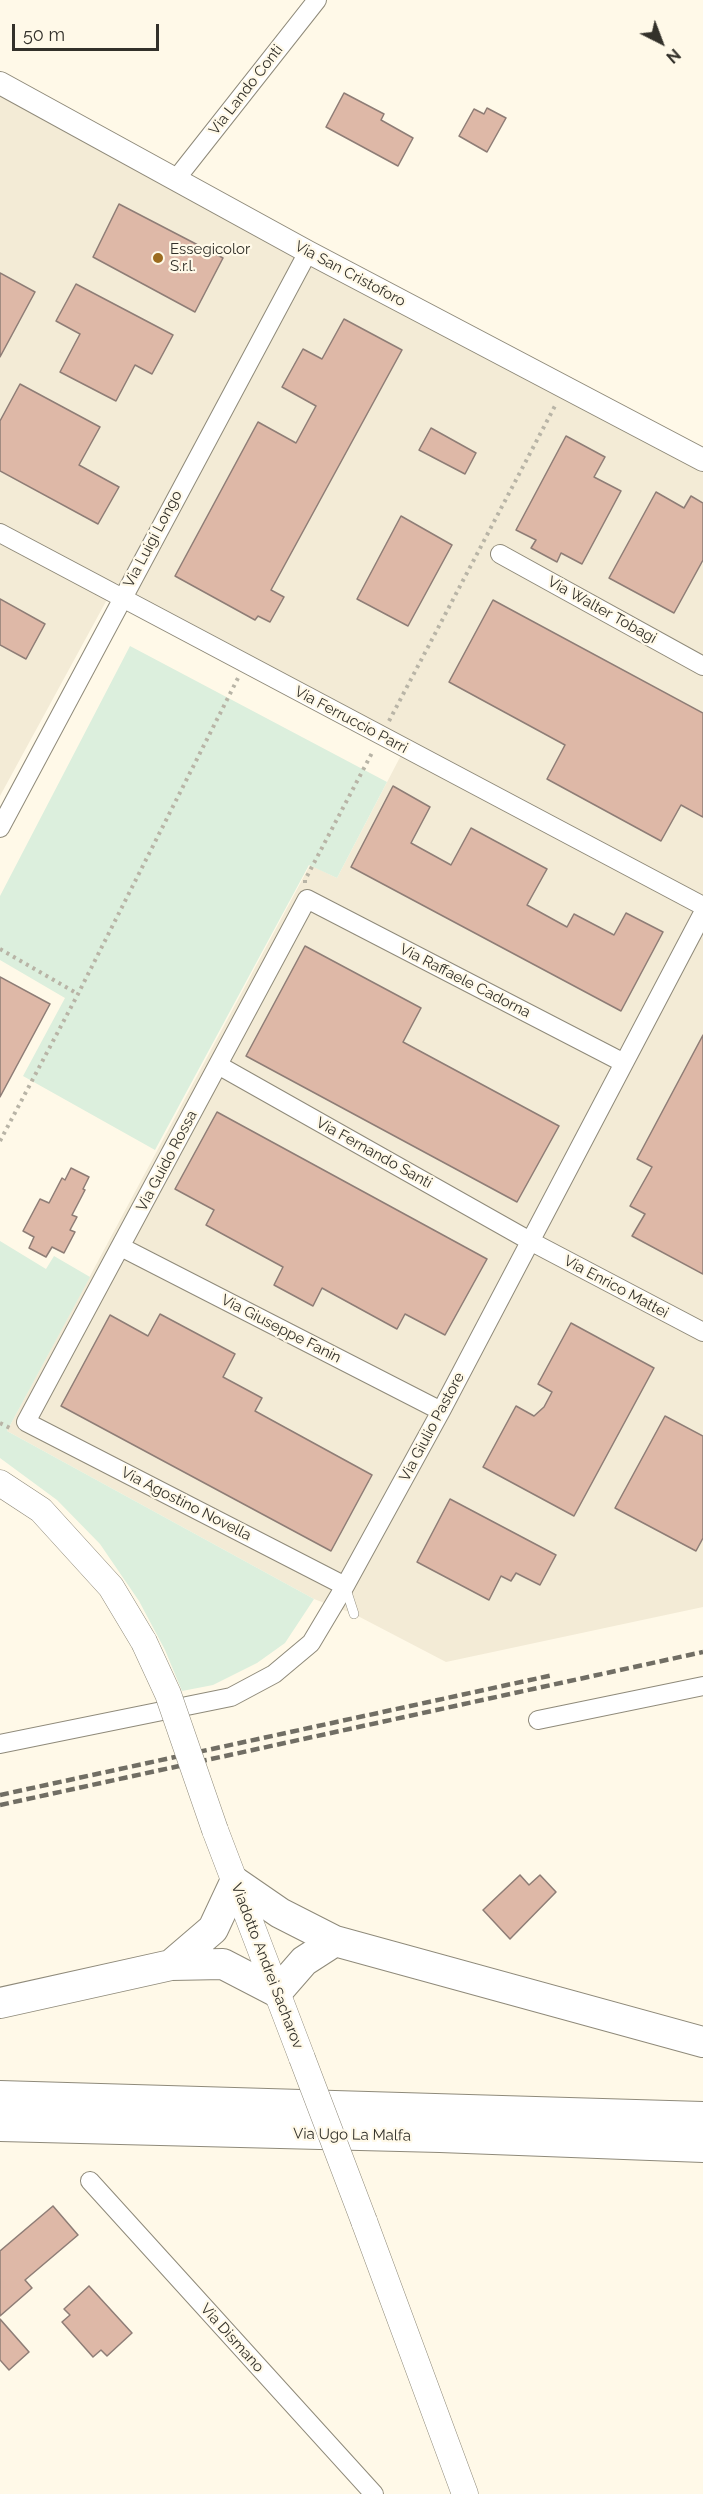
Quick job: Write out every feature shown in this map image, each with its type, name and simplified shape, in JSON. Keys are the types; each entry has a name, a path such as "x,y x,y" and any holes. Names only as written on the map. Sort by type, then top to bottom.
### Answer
{"highway":[{"path":"171,1965 213,1929 235,1882 280,1913 335,1941 703,2042"},
{"path":"0,2003 171,1965 223,1964 277,1992 304,1961 335,1941"},
{"name":"Via Ugo La Malfa","path":"0,2096 703,2117"},
{"name":"Via Ugo La Malfa","path":"0,2126 440,2137 703,2147"},
{"path":"440,2137 537,2155 690,2164 703,2167"}],"main road":[{"name":"Viadotto Andrei Sacharov","path":"0,1483 41,1510 111,1587 144,1642 168,1694 215,1830 465,2494"}],"street":[{"name":"Via Lando Conti","path":"176,179 317,0"},
{"name":"Via San Cristoforo","path":"0,83 308,252 703,460"},
{"name":"Via Luigi Longo","path":"0,828 308,252"},
{"name":"Via Ferruccio Parri","path":"0,532 703,906"},
{"name":"Via Walter Tobagi","path":"500,554 703,666"},
{"name":"Via Raffaele Cadorna","path":"307,899 624,1063"},
{"name":"Via Guido Rossa","path":"26,1422 307,899"},
{"name":"Via Giulio Pastore","path":"0,1744 231,1697 274,1674 311,1643 441,1411 703,913"},
{"name":"Via Fernando Santi","path":"218,1065 530,1242"},
{"name":"Via Enrico Mattei","path":"530,1242 703,1332"},
{"name":"Via Giuseppe Fanin","path":"121,1247 441,1411"},
{"name":"Via Agostino Novella","path":"26,1422 345,1586"},
{"path":"538,1720 703,1686"},
{"name":"Via Dismano","path":"90,2181 374,2494"}],"lane":[{"path":"345,1586 354,1614"}],"path":[{"path":"307,899 305,880 565,387"},
{"path":"0,1141 78,994 246,664"},
{"path":"0,949 78,994"}],"shaded area":[{"path":"0,90 703,468 703,1607 446,1662 354,1614 314,1599 7,1431 310,865 337,878 409,740 116,583 0,796"}],"green space":[{"path":"130,646 387,782 337,878 309,865 155,1150 23,1076 65,998 0,960 0,896"},
{"path":"0,1241 46,1269 54,1256 90,1277 7,1431 314,1599 285,1643 257,1663 213,1685 182,1691 165,1650 139,1601 100,1544 57,1500 0,1458"}],"building":[{"path":"344,93 384,114 381,120 413,138 398,166 326,127"},
{"path":"487,108 506,118 487,152 459,136 474,109 484,114"},
{"name":"Essegicolor S.r.l.","path":"119,204 223,258 195,312 93,257"},
{"path":"0,273 35,292 0,357"},
{"path":"76,284 173,335 152,374 135,365 116,401 60,372 80,334 56,321"},
{"path":"344,319 402,350 271,590 284,597 270,622 258,616 255,620 175,576 258,422 296,443 316,406 282,387 303,349 322,359"},
{"path":"20,384 100,427 79,465 119,487 98,524 0,471 0,421"},
{"path":"431,428 476,453 465,474 419,450"},
{"path":"566,436 605,457 594,477 621,491 582,564 561,553 557,562 531,548 536,540 516,530"},
{"path":"656,492 684,508 691,496 703,503 703,560 674,613 609,578"},
{"path":"401,516 452,545 408,626 357,599"},
{"path":"0,599 45,624 26,659 0,645"},
{"path":"493,600 703,713 703,817 681,805 661,841 547,779 565,745 449,682"},
{"path":"393,786 430,807 411,843 451,865 471,828 547,869 527,905 567,927 574,914 614,935 626,913 663,932 621,1011 351,867"},
{"path":"305,946 421,1008 403,1042 559,1126 517,1202 246,1056"},
{"path":"0,977 50,1004 0,1097"},
{"path":"703,1035 703,1274 632,1236 645,1214 630,1206 652,1167 637,1159"},
{"path":"217,1112 487,1259 445,1335 405,1314 397,1329 322,1288 313,1306 274,1285 283,1267 206,1225 214,1210 175,1189"},
{"path":"71,1168 89,1177 72,1215 77,1217 70,1230 75,1232 64,1253 52,1247 46,1257 29,1248 34,1237 23,1231 40,1199 49,1203 62,1178 65,1180"},
{"path":"160,1314 235,1354 223,1377 262,1398 255,1411 372,1475 331,1551 61,1406 110,1315 148,1336"},
{"path":"571,1323 654,1368 574,1516 483,1467 516,1406 534,1416 544,1407 552,1392 538,1384"},
{"path":"665,1416 703,1436 703,1538 696,1551 615,1508"},
{"path":"450,1499 556,1555 540,1585 516,1573 511,1581 501,1576 489,1600 417,1562"},
{"path":"520,1875 529,1885 540,1875 556,1892 510,1939 483,1910"},
{"path":"53,2206 78,2235 25,2280 32,2288 0,2316 0,2251"},
{"path":"89,2286 132,2333 107,2356 101,2350 93,2357 62,2322 70,2315 64,2309"},
{"path":"0,2319 29,2352 9,2370 0,2360"}],"railway":[{"path":"0,1805 703,1652"},
{"path":"0,1795 553,1675"}],"place":[{"name":"Essegicolor S.r.l.","path":"158,258"}]}
